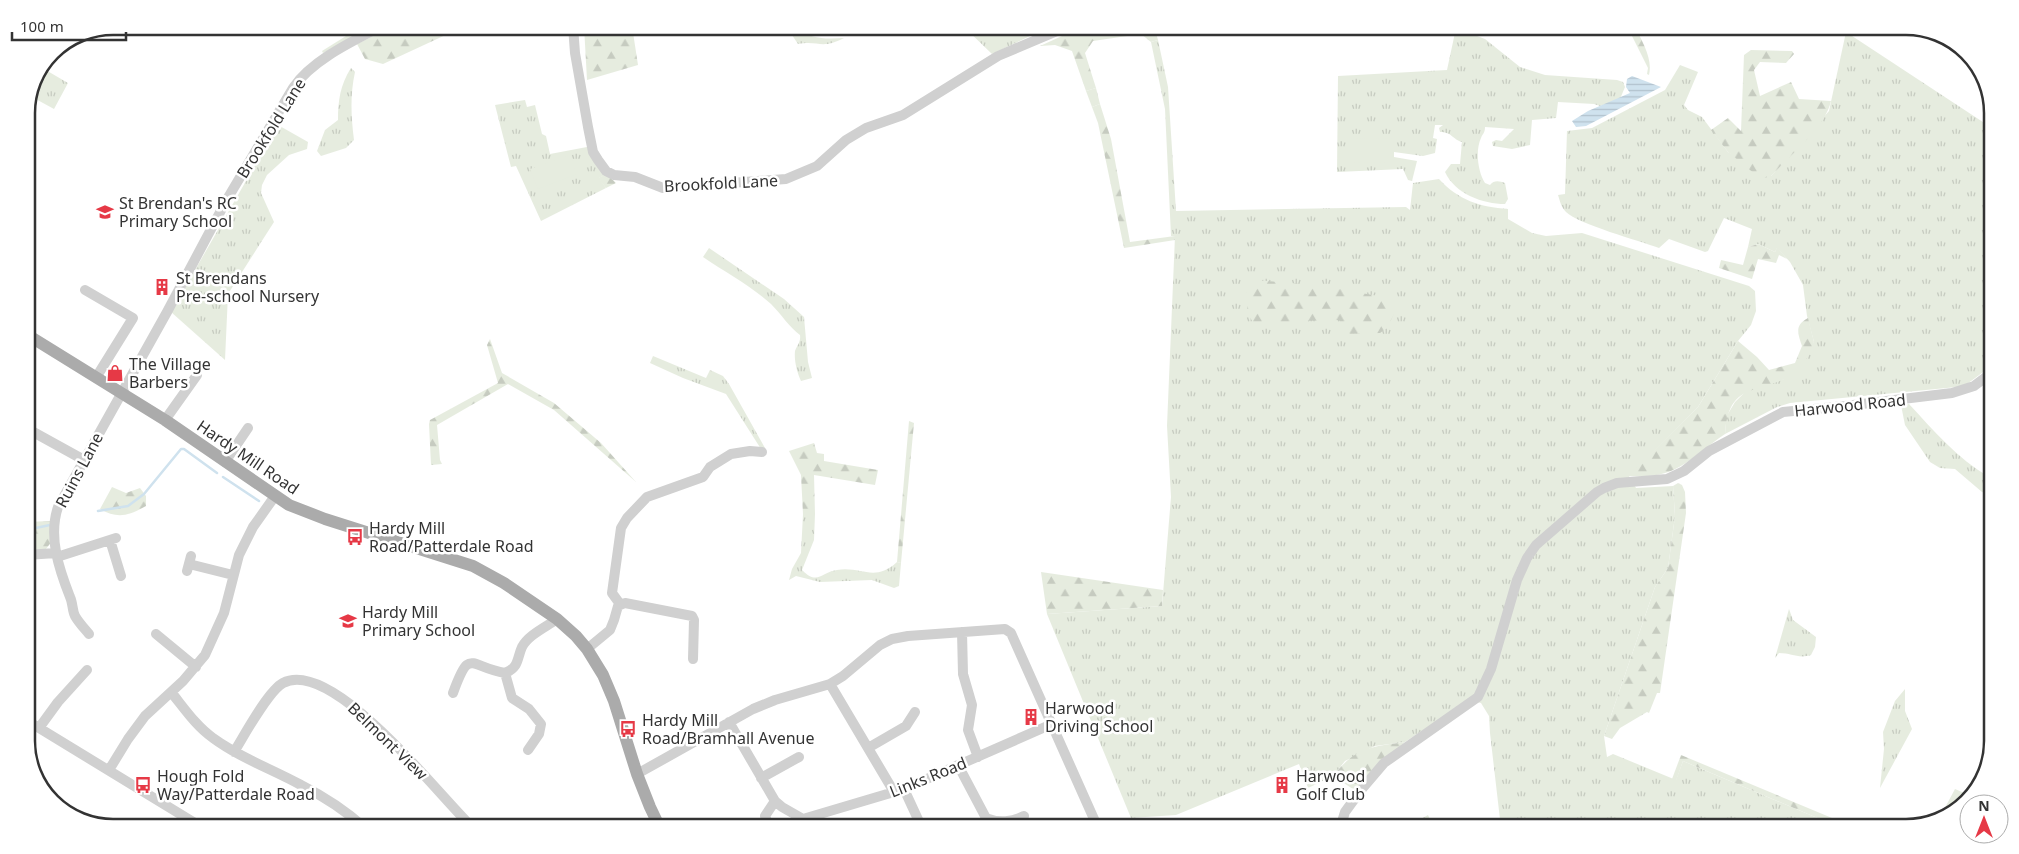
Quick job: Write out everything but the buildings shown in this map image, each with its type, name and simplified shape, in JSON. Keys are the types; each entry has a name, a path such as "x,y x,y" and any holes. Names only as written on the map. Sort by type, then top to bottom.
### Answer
{"main road":[{"name":"Hardy Mill Road","path":"35,339 166,420 289,505 473,566 504,583 556,619 576,636 587,649 603,675 614,701 637,774 656,819"}],"street":[{"name":"Brookfold Lane","path":"122,393 212,231 226,201 299,79 316,64 366,35"},
{"name":"Brookfold Lane","path":"574,35 593,152 606,171 614,175 635,177 663,188 786,179 817,166 846,140 866,128 903,115 998,56 1048,35"},
{"path":"86,290 133,318 96,376"},
{"path":"166,420 197,375"},
{"name":"Harwood Road","path":"1343,819 1345,812 1361,790 1384,764 1395,754 1466,707 1482,692 1498,648 1517,580 1527,558 1536,545 1604,488 1617,483 1667,479 1684,471 1710,451 1783,412 1952,393 1974,386 1984,378"},
{"name":"Ruins Lane","path":"89,634 82,621 74,614 57,555 54,520 58,508 122,393"},
{"path":"225,462 248,428"},
{"path":"35,433 84,460"},
{"path":"693,659 694,620 692,616 620,604 612,593 614,567 621,528 631,513 653,493 703,477 710,467 726,456 750,451 762,452"},
{"path":"109,770 145,716 196,667 205,655 220,627 233,576 246,540 275,496"},
{"path":"35,555 57,555 113,539 121,576"},
{"path":"189,563 233,576"},
{"path":"587,649 610,630 616,608 620,604"},
{"path":"453,693 460,683 464,667 472,663 505,673 513,669 518,664 524,644 556,619"},
{"path":"637,774 764,704 830,684 843,676 880,645 892,639 908,636 1002,629 1008,630 1011,633 1094,819"},
{"path":"962,632 963,674 972,706 968,726 978,756"},
{"path":"156,634 196,667"},
{"path":"39,728 86,669"},
{"path":"505,673 512,698 529,709 539,720 541,728 530,743"},
{"name":"Belmont View","path":"234,752 279,685 295,680 314,682 346,700 367,717 464,819"},
{"path":"830,684 868,748 899,790 917,819"},
{"path":"171,692 202,729 234,752 302,785 353,819"},
{"path":"868,748 906,726 915,711"},
{"path":"729,722 774,801 800,818"},
{"name":"Links Road","path":"800,818 806,819 899,790 1052,724"},
{"path":"35,726 109,770 181,819"},
{"path":"761,778 798,759"},
{"path":"958,765 986,818 990,819"},
{"path":"766,819 765,816 774,801"},
{"path":"1018,819 1025,816"}],"green space":[{"path":"348,35 356,35 323,53 322,51"},
{"path":"375,35 446,35 383,64 365,59 357,44"},
{"path":"584,35 633,35 638,65 587,80"},
{"path":"792,35 810,35 831,39 844,38 825,44 798,44"},
{"path":"972,35 1030,35 1030,36 992,54"},
{"path":"1064,35 1134,35 1093,41 1085,53 1096,88 1086,91 1072,51 1055,45 1040,46"},
{"path":"1142,35 1157,35 1158,40 1151,42"},
{"path":"1454,35 1474,35 1485,39 1520,67 1545,75 1617,80 1623,82 1625,87 1620,99 1600,106 1558,102 1556,118 1532,120 1530,145 1512,149 1493,146 1492,142 1496,140 1502,141 1514,129 1485,127 1478,149 1481,173 1485,183 1490,185 1497,181 1505,183 1508,199 1505,204 1479,200 1463,192 1450,180 1445,172 1451,164 1460,164 1462,142 1450,134 1440,132 1439,128 1443,125 1435,125 1433,138 1437,139 1435,153 1423,156 1394,152 1394,157 1417,161 1412,181 1408,180 1403,169 1337,172 1338,76 1447,70"},
{"path":"1632,35 1640,35 1644,44 1649,62 1649,75 1647,74 1648,68"},
{"path":"1845,35 1851,35 1984,123 1984,371 1967,384 1957,387 1790,403 1777,407 1725,434 1726,417 1735,402 1746,391 1784,379 1814,342 1807,316 1803,285 1790,262 1777,248 1775,252 1758,244 1748,247 1752,229 1724,218 1708,251 1705,252 1669,239 1659,248 1596,227 1573,217 1563,208 1558,195 1565,194 1567,131 1592,128 1665,90 1680,65 1698,72 1684,105 1688,110 1702,117 1728,152 1771,176 1829,111"},
{"name":"Harwood Golf Club","path":"1158,40 1168,87 1176,211 1406,207 1410,210 1413,183 1439,179 1454,192 1470,201 1508,209 1508,219 1532,233 1546,236 1582,233 1749,286 1755,291 1756,311 1751,325 1738,341 1698,407 1629,476 1636,488 1673,486 1675,516 1668,568 1655,587 1604,736 1607,757 1613,754 1676,780 1683,761 1820,819 1500,819 1489,716 1481,703 1469,700 1405,742 1375,746 1345,761 1333,776 1308,788 1299,764 1176,815 1131,818 1047,614 1162,606 1171,497 1167,426 1175,236 1171,236 1165,109 1151,42"},
{"path":"1751,50 1792,51 1794,54 1786,63 1760,62 1754,70 1760,96 1791,82 1799,99 1831,101 1822,121 1806,141 1771,176 1761,179 1728,152 1711,130 1728,118 1741,131 1744,55"},
{"path":"351,68 355,72 352,89 354,140 346,148 321,156 317,151 325,130 338,120 340,93"},
{"path":"48,71 68,83 54,109 37,100 43,79"},
{"path":"1096,88 1100,104 1092,107 1086,91"},
{"path":"525,100 527,107 535,105 542,134 546,136 550,154 587,147 607,174 599,178 606,188 541,221 516,166 511,167 495,105"},
{"path":"1100,104 1111,139 1130,242 1175,236 1175,240 1124,248 1098,123 1092,107"},
{"path":"278,125 308,142 307,149 289,155 267,175 262,185 261,193 274,222 228,294 225,360 171,312"},
{"path":"1348,138 1395,139 1391,163 1348,162"},
{"path":"570,155 577,174 538,189 530,169"},
{"path":"607,174 616,183 606,188 598,178"},
{"path":"1758,244 1775,252 1777,247 1787,259 1779,255 1776,263 1758,259 1752,279 1719,268 1721,260 1743,265 1748,247"},
{"path":"709,248 784,299 804,317 808,362 812,378 801,381 797,370 795,351 800,335 763,297 703,257"},
{"path":"1255,280 1323,286 1400,300 1388,327 1380,333 1350,334 1343,328 1339,320 1301,321 1294,327 1253,322 1247,313 1247,288"},
{"path":"1808,318 1814,342 1799,371 1775,383 1745,393 1737,399 1727,418 1725,434 1681,466 1659,475 1628,476 1698,407 1738,341 1769,370 1795,363 1802,346 1798,330 1801,324"},
{"path":"490,339 502,373 554,403 601,443 636,482 554,410 508,384 437,425 442,464 431,465 430,420 498,383 487,345"},
{"path":"653,356 706,378 710,370 723,376 765,448 761,449 726,394 650,363"},
{"path":"1909,404 1956,453 1984,474 1984,493 1955,469 1940,468 1930,462 1905,425 1901,405"},
{"path":"909,421 914,423 901,563 897,562"},
{"path":"814,443 817,453 824,454 824,461 878,470 875,485 814,475 815,514 803,514 801,475 789,451"},
{"path":"1678,483 1682,485 1685,492 1686,513 1660,693 1657,693 1649,713 1647,712 1620,728 1612,739 1604,736 1655,587 1668,568 1675,516 1673,486"},
{"path":"112,487 126,493 140,488 146,496 146,506 123,515 112,514 100,509"},
{"path":"803,514 815,514 814,540 802,570 807,575 816,578 832,571 846,569 874,573 881,572 897,562 901,563 899,586 894,588 872,580 820,582 796,576 789,580 792,569 801,553"},
{"path":"50,521 52,541 46,549 35,551 35,522"},
{"path":"1041,572 1163,590 1162,606 1047,614"},
{"path":"1789,609 1793,620 1816,637 1815,647 1811,655 1802,656 1779,653 1775,658"},
{"path":"1905,689 1905,711 1912,729 1880,788 1884,749 1883,732 1895,701"},
{"path":"1405,742 1356,791 1333,776 1349,759 1364,750"},
{"path":"1681,755 1834,819 1820,819 1683,761 1676,781 1672,779"},
{"path":"1955,789 1964,793 1959,794 1959,798 1945,808"},
{"path":"1428,815 1430,819 1421,819"}],"water":[{"path":"1632,76 1661,87 1586,126 1576,127 1572,121 1588,111 1630,93 1626,87 1627,79"}],"waterway":[{"path":"98,511 128,506 144,494 181,449 184,449 217,473"},
{"path":"223,477 259,501"},
{"path":"35,528 50,525"}],"place":[{"name":"St Brendan's RC Primary School","path":"105,212"},
{"name":"St Brendans Pre-school Nursery","path":"162,287"},
{"name":"The Village Barbers","path":"115,373"},
{"name":"Hardy Mill Road/Patterdale Road","path":"355,537"},
{"name":"Hardy Mill Primary School","path":"348,621"},
{"name":"Harwood Driving School","path":"1031,717"},
{"name":"Hardy Mill Road/Bramhall Avenue","path":"628,729"},
{"name":"Hough Fold Way/Patterdale Road","path":"143,785"},
{"name":"Harwood Golf Club","path":"1282,785"}]}
